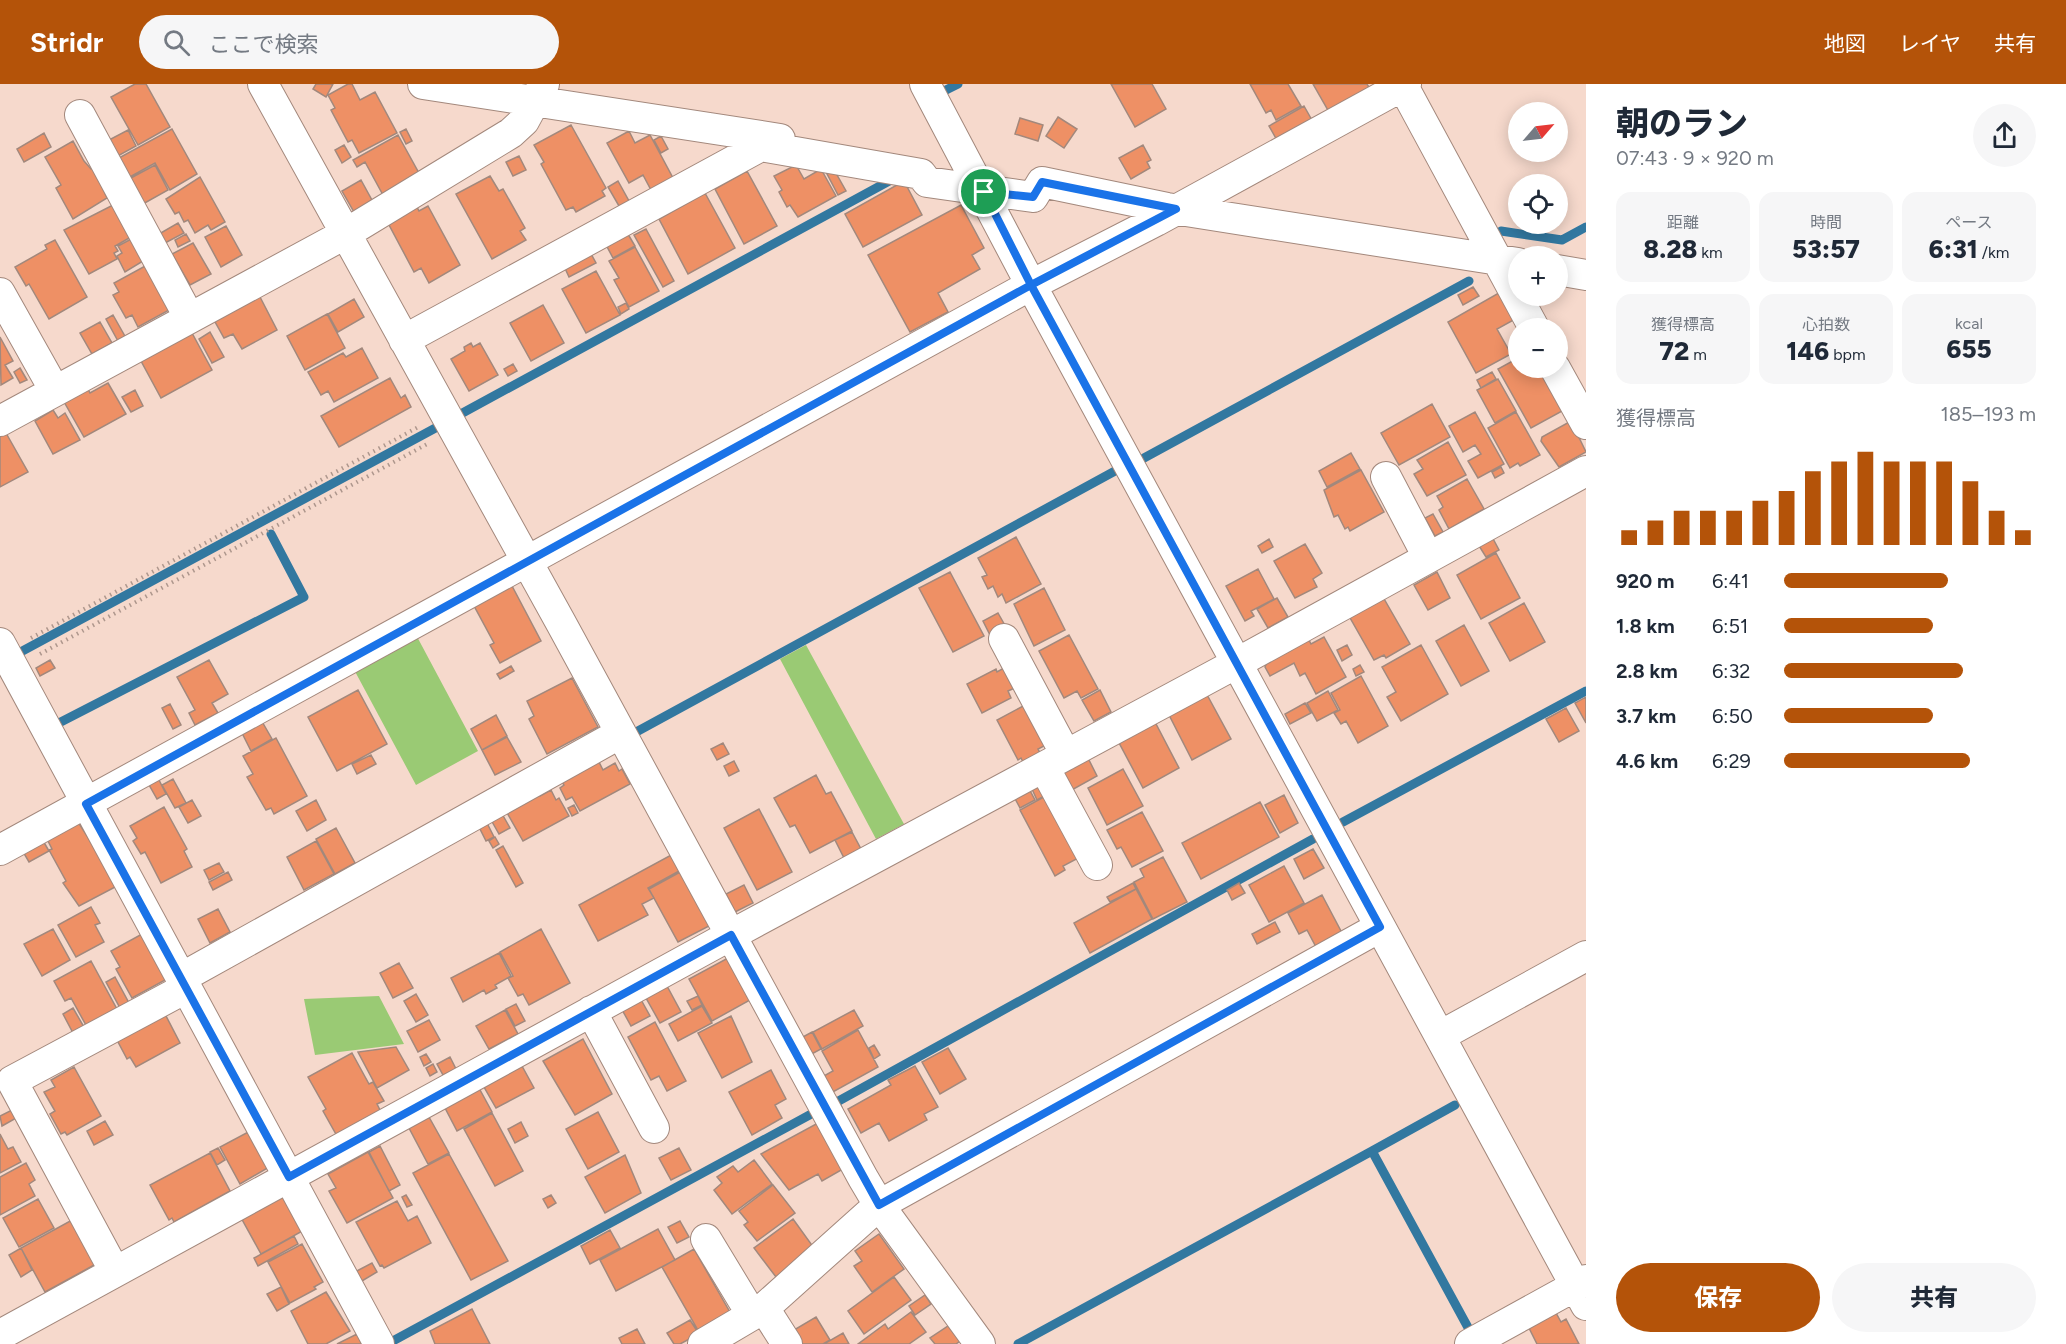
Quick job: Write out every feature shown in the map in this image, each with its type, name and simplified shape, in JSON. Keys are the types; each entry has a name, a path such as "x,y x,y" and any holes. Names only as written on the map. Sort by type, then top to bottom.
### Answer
{"street":[{"path":"263,84 879,1205 980,1344"},
{"path":"423,84 540,93 927,160 933,175 951,185"},
{"path":"925,84 967,159 1031,285 1380,927 1582,1290 1470,1344"},
{"path":"0,850 1031,285 1404,85 1507,267 1530,318"},
{"path":"0,421 345,234 511,133 524,121 540,93"},
{"path":"80,115 189,317"},
{"path":"404,340 761,146 921,174 927,182 1033,197 1042,182 1176,209 1507,267"},
{"path":"1359,251 1507,267"},
{"path":"1568,272 1586,274"},
{"path":"0,293 55,391"},
{"path":"1561,378 1586,424"},
{"path":"0,1335 1586,471"},
{"path":"1386,477 1428,557"},
{"path":"1004,639 1097,865"},
{"path":"6,654 379,1344"},
{"path":"115,1272 12,1081 621,734"},
{"path":"703,1344 758,1311 879,1205 1380,927"},
{"path":"1440,1036 1586,956"},
{"path":"591,1011 654,1128"},
{"path":"706,1239 758,1311 787,1344"}],"path":[{"path":"6,654 449,421"},
{"path":"6,654 449,421"}],"green space":[{"path":"414,631 478,751 416,785 351,664"},
{"path":"806,645 904,824 876,839 780,659"},
{"path":"379,996 404,1044 315,1055 304,999"}],"building":[{"path":"135,84 146,84 170,127 138,145 111,97"},
{"path":"316,84 333,84 326,97 313,89"},
{"path":"352,84 360,100 375,92 397,133 359,153 352,140 348,142 331,110 335,108 328,95"},
{"path":"1111,84 1152,84 1166,109 1135,127"},
{"path":"1250,84 1288,84 1301,106 1276,120 1271,110 1266,113"},
{"path":"1313,84 1367,84 1370,89 1329,112"},
{"path":"1304,106 1313,122 1278,142 1269,126"},
{"path":"1058,117 1077,129 1064,148 1046,136"},
{"path":"1020,118 1043,125 1038,141 1015,134"},
{"path":"571,125 606,188 602,191 605,196 576,212 573,207 566,210 541,164 544,162 534,145"},
{"path":"172,129 197,174 170,190 155,163 128,178 117,159"},
{"path":"406,129 412,141 406,144 400,132"},
{"path":"128,130 136,146 116,157 107,141"},
{"path":"629,131 635,143 650,135 673,178 651,190 643,175 629,183 607,143"},
{"path":"44,133 51,147 24,162 17,149"},
{"path":"398,135 420,175 383,195 365,162 357,167 353,160"},
{"path":"661,136 668,149 661,153 654,140"},
{"path":"73,141 84,161 91,169 94,168 107,198 73,219 56,188 61,185 45,157"},
{"path":"344,145 351,157 342,163 335,150"},
{"path":"1143,145 1151,160 1147,162 1150,168 1131,179 1119,158"},
{"path":"519,156 526,170 513,176 506,162"},
{"path":"155,165 168,190 143,204 129,179"},
{"path":"796,165 804,179 821,169 836,196 798,217 790,205 787,207 779,192 782,190 774,176"},
{"path":"832,166 846,191 838,195 825,170"},
{"path":"747,171 777,226 744,244 715,189"},
{"path":"490,176 499,191 503,189 525,228 520,231 526,240 492,259 456,194"},
{"path":"200,177 225,222 211,230 208,225 195,233 188,220 184,222 179,212 175,214 166,199"},
{"path":"361,180 373,202 354,212 342,191"},
{"path":"618,181 629,201 619,206 608,187"},
{"path":"904,181 922,215 863,247 845,214"},
{"path":"705,193 735,248 688,274 659,219"},
{"path":"113,205 131,237 115,246 118,251 114,253 117,259 89,274 64,230"},
{"path":"961,205 984,248 972,255 980,269 938,293 948,312 910,332 868,255"},
{"path":"428,206 460,265 429,283 421,268 414,272 388,223 417,207 419,211"},
{"path":"178,223 184,233 165,243 159,234"},
{"path":"226,226 242,255 221,267 205,237"},
{"path":"625,229 635,246 613,258 604,241"},
{"path":"646,229 674,281 663,287 634,235"},
{"path":"186,234 190,241 178,247 175,240"},
{"path":"135,237 148,258 125,272 117,256 122,253 118,246"},
{"path":"55,240 87,297 49,319 29,284 26,286 15,267 47,249 45,245"},
{"path":"193,243 211,274 190,285 172,254"},
{"path":"635,247 659,291 629,307 614,280 619,278 609,261"},
{"path":"590,252 596,263 569,277 564,266"},
{"path":"147,265 171,309 138,327 132,315 126,318 113,295 119,292 114,283"},
{"path":"596,271 620,315 586,333 562,289"},
{"path":"1473,287 1479,296 1463,305 1458,295"},
{"path":"1504,290 1508,297 1508,306 1513,306 1519,317 1508,318 1508,323 1497,329 1508,349 1508,356 1476,373 1448,322"},
{"path":"259,295 277,330 242,349 233,334 224,338 214,320"},
{"path":"354,299 364,317 338,332 328,314"},
{"path":"626,303 629,309 621,314 618,307"},
{"path":"543,305 564,343 531,361 510,323"},
{"path":"327,314 345,348 305,370 287,336"},
{"path":"113,315 126,338 119,343 106,319"},
{"path":"100,322 112,343 92,354 80,333"},
{"path":"210,332 224,357 212,363 199,339"},
{"path":"192,333 212,370 161,398 141,361"},
{"path":"0,337 13,361 5,365 13,378 1,385"},
{"path":"471,343 473,347 480,343 498,375 469,391 451,359 465,351 464,347"},
{"path":"362,348 378,378 334,402 328,391 321,395 308,372 343,353 346,357"},
{"path":"513,364 517,371 508,376 504,369"},
{"path":"1508,364 1508,378 1546,378 1564,410 1531,428 1498,369"},
{"path":"20,368 27,380 20,383 14,372"},
{"path":"1492,372 1496,379 1481,388 1477,380"},
{"path":"390,378 401,398 405,395 411,407 339,447 321,416"},
{"path":"1498,379 1516,411 1495,423 1477,390"},
{"path":"108,383 126,414 84,437 63,400 87,387 90,393"},
{"path":"135,390 143,406 131,412 122,397"},
{"path":"1432,404 1450,437 1399,465 1381,433"},
{"path":"53,410 58,418 65,413 80,440 53,454 35,421"},
{"path":"1475,412 1504,464 1478,478 1468,461 1481,454 1475,445 1463,452 1449,426"},
{"path":"1516,412 1540,455 1520,466 1518,463 1510,468 1488,428"},
{"path":"1571,421 1586,452 1559,467 1541,441 1542,437"},
{"path":"6,433 28,472 0,487 0,436"},
{"path":"1448,442 1466,475 1427,496 1414,474 1423,469 1417,460"},
{"path":"1351,453 1360,469 1327,487 1319,471"},
{"path":"1501,467 1504,473 1495,478 1492,472"},
{"path":"1361,470 1384,512 1350,531 1348,527 1345,529 1338,515 1334,517 1324,490"},
{"path":"1467,479 1484,509 1449,529 1439,510 1443,507 1437,496"},
{"path":"1433,514 1443,532 1435,536 1425,518"},
{"path":"1490,533 1499,550 1486,557 1476,541"},
{"path":"1016,537 1041,584 1006,603 1002,594 998,597 993,586 988,589 982,577 987,575 978,558"},
{"path":"1269,539 1273,547 1262,553 1258,546"},
{"path":"1305,544 1322,573 1313,579 1317,587 1295,598 1274,561"},
{"path":"1496,553 1520,598 1481,619 1457,575"},
{"path":"1258,569 1274,599 1251,611 1254,616 1245,621 1226,586"},
{"path":"950,572 984,636 953,652 919,588"},
{"path":"1437,572 1450,598 1428,610 1414,585"},
{"path":"511,584 541,641 500,663 490,645 494,643 473,604"},
{"path":"1044,588 1065,630 1034,646 1014,604"},
{"path":"1383,597 1410,644 1386,658 1384,655 1374,660 1349,616"},
{"path":"1277,598 1288,617 1268,628 1257,609"},
{"path":"1524,603 1545,642 1510,661 1489,623"},
{"path":"998,613 1007,629 991,637 983,621"},
{"path":"1464,625 1489,671 1461,686 1436,641"},
{"path":"1069,635 1098,689 1081,698 1077,691 1064,698 1039,651"},
{"path":"1324,637 1346,677 1316,694 1305,673 1300,676 1294,663 1270,676 1265,667 1267,662 1308,638 1311,644"},
{"path":"1347,645 1352,655 1342,661 1337,650"},
{"path":"1421,645 1448,694 1401,721 1387,697 1396,692 1382,667"},
{"path":"50,660 55,668 40,676 36,668"},
{"path":"209,660 228,694 212,703 218,713 195,725 189,713 195,710 177,677"},
{"path":"1360,665 1364,672 1356,676 1353,669"},
{"path":"511,666 514,671 500,679 497,674"},
{"path":"1004,668 1015,688 1008,691 1011,698 982,713 967,684 996,669 997,672"},
{"path":"1361,676 1388,726 1358,743 1346,721 1341,724 1334,713 1340,710 1331,693"},
{"path":"572,678 598,727 547,754 529,719 534,716 527,701"},
{"path":"358,690 387,744 337,771 308,717"},
{"path":"1100,690 1111,712 1094,721 1082,700"},
{"path":"1205,691 1231,739 1192,760 1167,711"},
{"path":"1328,691 1338,710 1317,721 1307,703"},
{"path":"1586,697 1586,723 1575,703"},
{"path":"1305,703 1311,713 1290,724 1285,714"},
{"path":"170,704 181,725 173,729 162,708"},
{"path":"1025,705 1046,745 1038,749 1040,753 1023,762 1021,758 1018,760 997,720"},
{"path":"1566,708 1579,731 1559,742 1546,719"},
{"path":"496,715 507,736 482,750 471,729"},
{"path":"260,718 272,739 251,751 240,729"},
{"path":"1154,720 1179,768 1143,788 1117,739"},
{"path":"507,737 521,762 495,775 482,750"},
{"path":"276,738 307,796 274,814 271,808 266,810 247,777 253,774 243,756"},
{"path":"723,743 729,754 717,760 711,749"},
{"path":"371,755 376,764 357,774 352,764"},
{"path":"1087,756 1097,776 1070,791 1059,771"},
{"path":"598,760 603,770 615,763 619,771 622,769 630,784 580,811 572,797 566,800 560,788 564,785 561,780"},
{"path":"734,761 739,771 729,776 724,766"},
{"path":"1123,769 1143,806 1107,825 1088,788"},
{"path":"816,775 826,794 831,792 852,831 810,853 795,825 790,827 774,798"},
{"path":"158,778 166,794 157,799 148,783"},
{"path":"173,779 186,803 175,808 162,785"},
{"path":"1044,782 1050,793 1037,800 1032,789"},
{"path":"1027,785 1035,800 1020,808 1012,793"},
{"path":"551,790 556,800 559,798 569,816 523,841 506,811 538,793 540,796"},
{"path":"1051,793 1084,855 1063,866 1065,870 1055,876 1020,810"},
{"path":"1284,795 1298,823 1280,833 1265,805"},
{"path":"192,800 201,816 188,823 179,807"},
{"path":"316,800 326,820 307,831 296,811"},
{"path":"1260,802 1279,837 1201,879 1182,843"},
{"path":"574,805 578,813 572,816 568,808"},
{"path":"164,807 187,849 184,851 192,867 161,883 145,852 141,854 133,841 137,838 130,826"},
{"path":"759,809 792,872 757,890 724,828"},
{"path":"501,812 510,828 499,834 490,818"},
{"path":"1142,812 1163,851 1132,867 1121,847 1117,849 1107,830"},
{"path":"78,822 119,885 79,906 63,883 66,881 49,850 52,849 47,839"},
{"path":"487,823 494,837 486,841 479,827"},
{"path":"336,828 355,863 335,874 316,839"},
{"path":"852,832 861,849 844,858 835,840"},
{"path":"495,837 499,844 493,848 489,841"},
{"path":"42,839 49,851 29,862 22,850"},
{"path":"316,841 334,874 304,890 287,857"},
{"path":"503,846 523,883 516,887 496,850"},
{"path":"1313,849 1324,868 1304,879 1294,859"},
{"path":"673,854 681,870 648,888 654,898 642,904 648,915 598,941 579,905"},
{"path":"1163,857 1187,902 1153,919 1134,882 1144,877 1140,869"},
{"path":"219,863 224,872 209,880 204,870"},
{"path":"1284,866 1304,903 1269,922 1249,885"},
{"path":"682,871 711,925 678,942 649,889"},
{"path":"228,872 232,880 213,890 209,882"},
{"path":"1133,883 1136,889 1110,902 1107,897"},
{"path":"1239,883 1245,893 1232,900 1227,890"},
{"path":"744,885 753,903 735,912 726,894"},
{"path":"1136,889 1152,919 1090,953 1074,923"},
{"path":"1322,895 1342,933 1316,947 1307,930 1299,934 1288,913"},
{"path":"91,907 100,923 95,925 104,942 76,957 58,925"},
{"path":"218,909 230,932 210,943 198,919"},
{"path":"1275,922 1280,932 1257,944 1252,934"},
{"path":"53,929 70,960 42,976 24,944"},
{"path":"541,929 570,983 529,1005 523,994 518,996 508,978 513,976 500,952"},
{"path":"142,934 167,979 132,998 116,969 120,967 111,951"},
{"path":"499,953 511,976 495,985 497,988 486,994 484,990 463,1002 451,978"},
{"path":"728,958 750,1000 712,1021 689,979"},
{"path":"91,961 118,1011 87,1027 71,998 65,1001 54,981"},
{"path":"399,963 413,988 393,998 380,973"},
{"path":"115,977 129,1003 120,1008 106,982"},
{"path":"667,986 681,1012 660,1023 646,998"},
{"path":"416,994 428,1015 416,1022 404,1001"},
{"path":"639,996 650,1016 631,1026 620,1006"},
{"path":"698,996 702,1005 692,1010 687,1001"},
{"path":"516,1004 525,1021 515,1026 506,1009"},
{"path":"702,1006 712,1023 678,1041 669,1024"},
{"path":"73,1008 84,1027 73,1033 63,1014"},
{"path":"505,1010 518,1034 489,1049 476,1026"},
{"path":"854,1010 863,1026 822,1049 813,1032"},
{"path":"165,1014 180,1043 136,1067 130,1057 127,1059 117,1040"},
{"path":"731,1016 752,1062 722,1078 698,1033"},
{"path":"429,1020 440,1040 418,1052 407,1031"},
{"path":"655,1022 686,1081 667,1091 659,1076 651,1080 628,1037"},
{"path":"858,1030 878,1067 831,1093 822,1077 833,1071 822,1051"},
{"path":"812,1032 821,1049 808,1056 799,1039"},
{"path":"583,1039 612,1094 575,1115 543,1061"},
{"path":"874,1045 880,1055 874,1059 869,1048"},
{"path":"396,1047 409,1070 377,1088 358,1052"},
{"path":"948,1048 966,1079 940,1094 922,1062"},
{"path":"352,1053 369,1084 373,1082 384,1101 377,1104 381,1112 337,1136 323,1111 326,1109 308,1077"},
{"path":"426,1054 431,1062 424,1066 420,1057"},
{"path":"450,1057 456,1069 443,1075 437,1064"},
{"path":"433,1064 437,1072 430,1076 426,1068"},
{"path":"522,1066 534,1088 496,1108 484,1087"},
{"path":"915,1066 938,1107 924,1114 927,1120 889,1141 879,1123 861,1133 848,1109 891,1085 888,1080"},
{"path":"74,1067 101,1116 67,1135 65,1132 61,1134 50,1114 55,1111 44,1092 55,1087 51,1080"},
{"path":"771,1070 786,1099 775,1105 782,1118 752,1135 729,1092"},
{"path":"479,1088 492,1112 457,1131 444,1106"},
{"path":"14,1109 18,1117 2,1126 0,1116"},
{"path":"598,1112 619,1152 588,1169 566,1129"},
{"path":"492,1113 523,1171 495,1186 464,1129"},
{"path":"429,1117 449,1153 428,1164 409,1128"},
{"path":"105,1121 113,1135 94,1145 87,1131"},
{"path":"521,1122 528,1136 515,1143 508,1129"},
{"path":"818,1123 843,1169 822,1181 818,1174 789,1190 761,1154"},
{"path":"252,1130 271,1166 240,1184 220,1147"},
{"path":"0,1134 8,1149 13,1147 21,1162 0,1173"},
{"path":"380,1146 400,1185 389,1191 369,1152"},
{"path":"218,1148 225,1160 217,1165 210,1152"},
{"path":"679,1148 691,1170 671,1180 659,1158"},
{"path":"368,1152 393,1198 347,1223 329,1191 336,1188 328,1174"},
{"path":"210,1153 230,1191 174,1222 172,1218 169,1220 150,1185"},
{"path":"449,1154 508,1261 471,1280 413,1173"},
{"path":"625,1155 641,1193 605,1213 585,1177"},
{"path":"754,1160 772,1184 732,1214 714,1190 722,1183 717,1177 733,1166 738,1172"},
{"path":"26,1163 35,1180 29,1184 35,1196 0,1215 0,1177"},
{"path":"773,1185 795,1213 757,1241 744,1225 748,1222 739,1211"},
{"path":"285,1189 306,1229 261,1254 239,1214"},
{"path":"406,1195 412,1205 407,1207 402,1197"},
{"path":"551,1195 556,1203 548,1208 543,1199"},
{"path":"38,1199 54,1228 19,1247 3,1218"},
{"path":"397,1201 408,1221 417,1216 431,1243 384,1268 380,1266 356,1222"},
{"path":"793,1219 814,1248 776,1277 754,1248"},
{"path":"72,1220 96,1264 45,1292 21,1248"},
{"path":"680,1221 689,1237 677,1243 668,1227"},
{"path":"658,1229 675,1260 616,1291 600,1260"},
{"path":"610,1230 620,1248 590,1264 581,1246"},
{"path":"879,1234 904,1269 872,1292 854,1266 862,1261 855,1251"},
{"path":"294,1236 298,1244 258,1266 254,1258"},
{"path":"302,1244 323,1282 314,1287 316,1289 290,1303 268,1262"},
{"path":"21,1248 32,1270 21,1277 9,1255"},
{"path":"694,1249 731,1314 699,1332 662,1267"},
{"path":"372,1263 377,1272 357,1284 351,1274"},
{"path":"894,1277 911,1300 864,1334 848,1311"},
{"path":"281,1287 289,1304 277,1311 267,1294"},
{"path":"326,1292 350,1331 326,1344 308,1344 291,1311"},
{"path":"925,1295 931,1304 915,1315 909,1306"},
{"path":"472,1309 490,1344 435,1344 430,1331"},
{"path":"1555,1311 1561,1322 1566,1319 1579,1344 1537,1344 1528,1326"},
{"path":"911,1312 926,1332 909,1344 858,1344 885,1324 888,1329"},
{"path":"816,1317 830,1340 823,1344 802,1344 794,1330"},
{"path":"690,1320 699,1334 680,1344 674,1344 667,1333"},
{"path":"948,1326 960,1341 956,1344 935,1344 930,1338"},
{"path":"637,1329 645,1344 622,1344 619,1338"},
{"path":"843,1333 849,1344 824,1344"},
{"path":"357,1334 362,1344 337,1344"}],"waterway":[{"path":"946,90 958,84"},
{"path":"457,416 891,180"},
{"path":"1501,231 1562,240 1586,227"},
{"path":"1144,458 1469,281"},
{"path":"15,655 441,425"},
{"path":"638,731 1115,471"},
{"path":"53,726 304,597 271,534"},
{"path":"1343,822 1586,691"},
{"path":"838,1108 835,1103 1313,839"},
{"path":"1372,1151 1455,1105"},
{"path":"391,1342 815,1112"},
{"path":"1018,1344 1372,1151 1471,1333"}],"route":[{"path":"984,192 1005,192 1033,197 1042,182 1176,209 1031,285 1154,507 1380,927 879,1205 731,935 289,1177 86,804 1031,285 984,192"}]}
